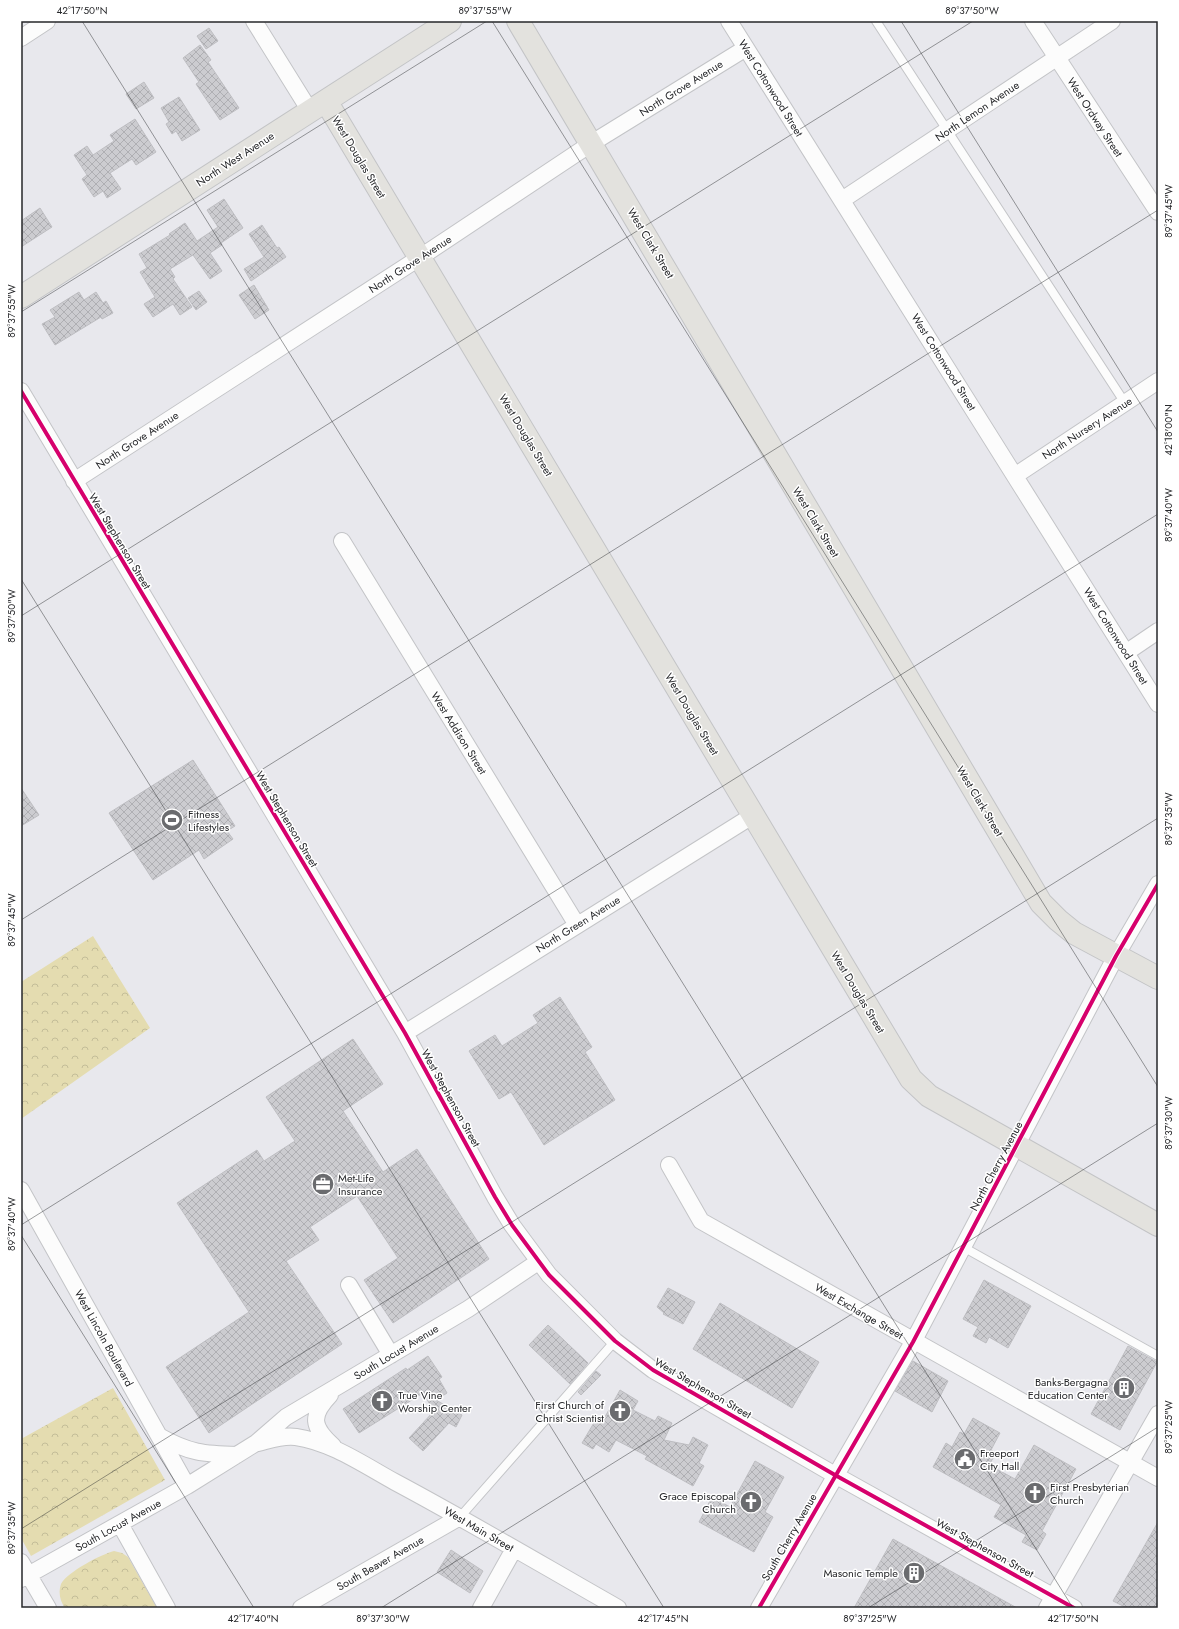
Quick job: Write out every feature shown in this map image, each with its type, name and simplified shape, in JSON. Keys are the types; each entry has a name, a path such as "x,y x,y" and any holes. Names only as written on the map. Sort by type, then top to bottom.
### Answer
{"main road":[{"name":"North West Avenue","path":"21,297 450,21"},
{"name":"West Clark Street","path":"518,21 592,143 1041,903 1074,933 1158,978"},
{"name":"West Douglas Street","path":"318,106 419,258 476,349 752,816 911,1079 929,1096 1158,1225"}],"street":[{"path":"21,38 47,21"},
{"name":"West Douglas Street","path":"254,21 318,106"},
{"name":"West Cottonwood Street","path":"729,21 1016,475 1158,704"},
{"name":"West Ordway Street","path":"1033,21 1158,212"},
{"name":"North Lemon Avenue","path":"842,200 1112,21"},
{"name":"North Grove Avenue","path":"74,481 419,258 592,143 746,48"},
{"name":"North Nursery Avenue","path":"1016,475 1158,381"},
{"name":"West Stephenson Street","path":"21,391 405,1033 495,1197 538,1262 549,1275 615,1341 653,1370 1051,1602 1074,1608"},
{"name":"West Addison Street","path":"342,541 577,925"},
{"path":"1127,652 1158,632"},
{"name":"North Green Avenue","path":"405,1033 752,816"},
{"name":"North Cherry Avenue","path":"835,1475 913,1342 1116,956 1158,884"},
{"name":"West Exchange Street","path":"669,1165 701,1221 913,1342 1158,1478"},
{"name":"West Lincoln Boulevard","path":"21,1190 186,1486"},
{"name":"South Locust Avenue","path":"24,1572 120,1524 238,1455 256,1444 286,1417 468,1309 538,1262"},
{"path":"349,1285 391,1355"},
{"path":"337,1387 320,1406 316,1416 316,1428 321,1435 339,1451"},
{"path":"1051,1602 1158,1414"},
{"path":"159,1436 179,1448 193,1452 238,1455"},
{"name":"South Locust Avenue","path":"256,1444 282,1436 296,1437 313,1441 339,1451"},
{"name":"West Main Street","path":"339,1451 460,1517 618,1608"},
{"name":"South Cherry Avenue","path":"759,1608 835,1475"},
{"name":"South Beaver Avenue","path":"301,1608 460,1517"},
{"path":"120,1524 168,1608"},
{"path":"481,1608 514,1549"},
{"path":"24,1572 48,1608"}],"lane":[{"path":"876,21 1125,403"},
{"path":"963,1247 1158,1356"},
{"path":"460,1517 615,1341"}],"green space":[{"path":"93,936 150,1028 21,1119 21,982"},
{"path":"113,1388 165,1480 31,1556 21,1538 21,1439"},
{"path":"114,1551 122,1553 128,1557 157,1608 65,1608 61,1599 60,1587 65,1579 85,1564"}],"building":[{"path":"209,28 218,41 206,49 197,36"},
{"path":"200,45 211,60 208,62 239,108 220,120 196,84 199,82 183,58"},
{"path":"144,82 154,98 136,109 126,94"},
{"path":"179,97 200,130 182,141 176,131 172,134 166,124 169,122 161,108"},
{"path":"135,119 156,152 136,165 132,159 110,173 121,189 107,198 103,191 94,197 82,179 87,175 74,155 87,146 93,155 114,141 110,135"},
{"path":"224,199 243,228 221,243 222,245 210,253 222,271 210,279 193,255 170,269 175,277 173,279 192,307 180,315 173,304 153,317 144,304 155,297 140,272 147,268 139,254 170,235 169,234 185,223 197,241 218,227 207,210"},
{"path":"40,208 52,227 21,247 21,221"},
{"path":"262,225 277,248 279,247 286,257 251,281 244,269 264,257 249,234"},
{"path":"254,285 269,310 255,319 239,295"},
{"path":"199,291 207,302 196,310 188,298"},
{"path":"79,292 84,300 96,292 103,303 106,301 113,313 102,319 101,317 55,345 42,324 55,317 50,310"},
{"name":"Fitness Lifestyles","path":"193,760 235,826 227,831 233,839 204,859 199,850 153,880 109,813"},
{"path":"21,788 39,815 21,826"},
{"path":"560,997 592,1047 585,1052 615,1100 544,1145 511,1092 499,1099 469,1051 495,1035 502,1046 538,1023 533,1015"},
{"name":"Met-Life Insurance","path":"353,1039 383,1084 343,1111 383,1172 417,1149 489,1259 393,1323 364,1280 398,1258 357,1196 310,1227 319,1240 286,1261 342,1344 209,1433 166,1367 249,1312 177,1203 257,1150 264,1161 295,1141 266,1097"},
{"path":"984,1280 1031,1306 1008,1348 989,1337 986,1343 973,1336 978,1327 963,1319"},
{"path":"668,1288 695,1302 683,1324 663,1314 664,1313 657,1307"},
{"path":"720,1303 819,1362 792,1408 693,1349"},
{"path":"548,1325 588,1363 570,1384 529,1345"},
{"name":"Banks-Bergagna Education Center","path":"1128,1346 1157,1362 1120,1430 1091,1414"},
{"path":"428,1356 442,1377 439,1379 447,1393 436,1400 462,1415 456,1427 449,1423 423,1451 409,1438 434,1411 423,1393 359,1433 343,1409 406,1368 407,1370"},
{"path":"913,1361 948,1381 932,1412 895,1391"},
{"path":"596,1371 601,1375 581,1395 578,1392"},
{"path":"620,1390 638,1401 633,1410 655,1421 658,1416 672,1423 664,1440 689,1445 693,1437 708,1445 699,1463 704,1466 693,1486 645,1459 647,1456 616,1440 609,1452 596,1444 593,1449 582,1443 595,1421 601,1424"},
{"path":"973,1418 1000,1433 991,1450 996,1453 989,1465 1015,1479 1034,1445 1076,1469 1042,1531 1046,1534 1037,1550 1022,1542 1026,1535 994,1517 1001,1505 933,1467 946,1443 952,1447 960,1432 964,1434"},
{"name":"Grace Episcopal Church","path":"755,1461 784,1477 765,1512 773,1517 754,1552 699,1522 712,1497 730,1507"},
{"path":"1158,1522 1158,1608 1127,1608 1113,1601"},
{"name":"Masonic Temple","path":"893,1539 1017,1608 854,1608"},
{"path":"451,1550 483,1571 470,1593 437,1572"}],"cycle path":[{"path":"21,391 405,1033 495,1197 512,1225 549,1275 615,1341 653,1370 835,1475 1074,1608"},
{"path":"759,1608 913,1342 1116,956 1158,884"}],"place":[{"name":"Fitness Lifestyles","path":"172,820"},
{"name":"Met-Life Insurance","path":"323,1184"},
{"name":"Banks-Bergagna Education Center","path":"1124,1388"},
{"name":"True Vine Worship Center","path":"382,1401"},
{"name":"First Church of Christ Scientist","path":"620,1411"},
{"name":"Freeport City Hall","path":"965,1459"},
{"name":"First Presbyterian Church","path":"1035,1493"},
{"name":"Grace Episcopal Church","path":"751,1502"},
{"name":"Masonic Temple","path":"914,1573"}]}
